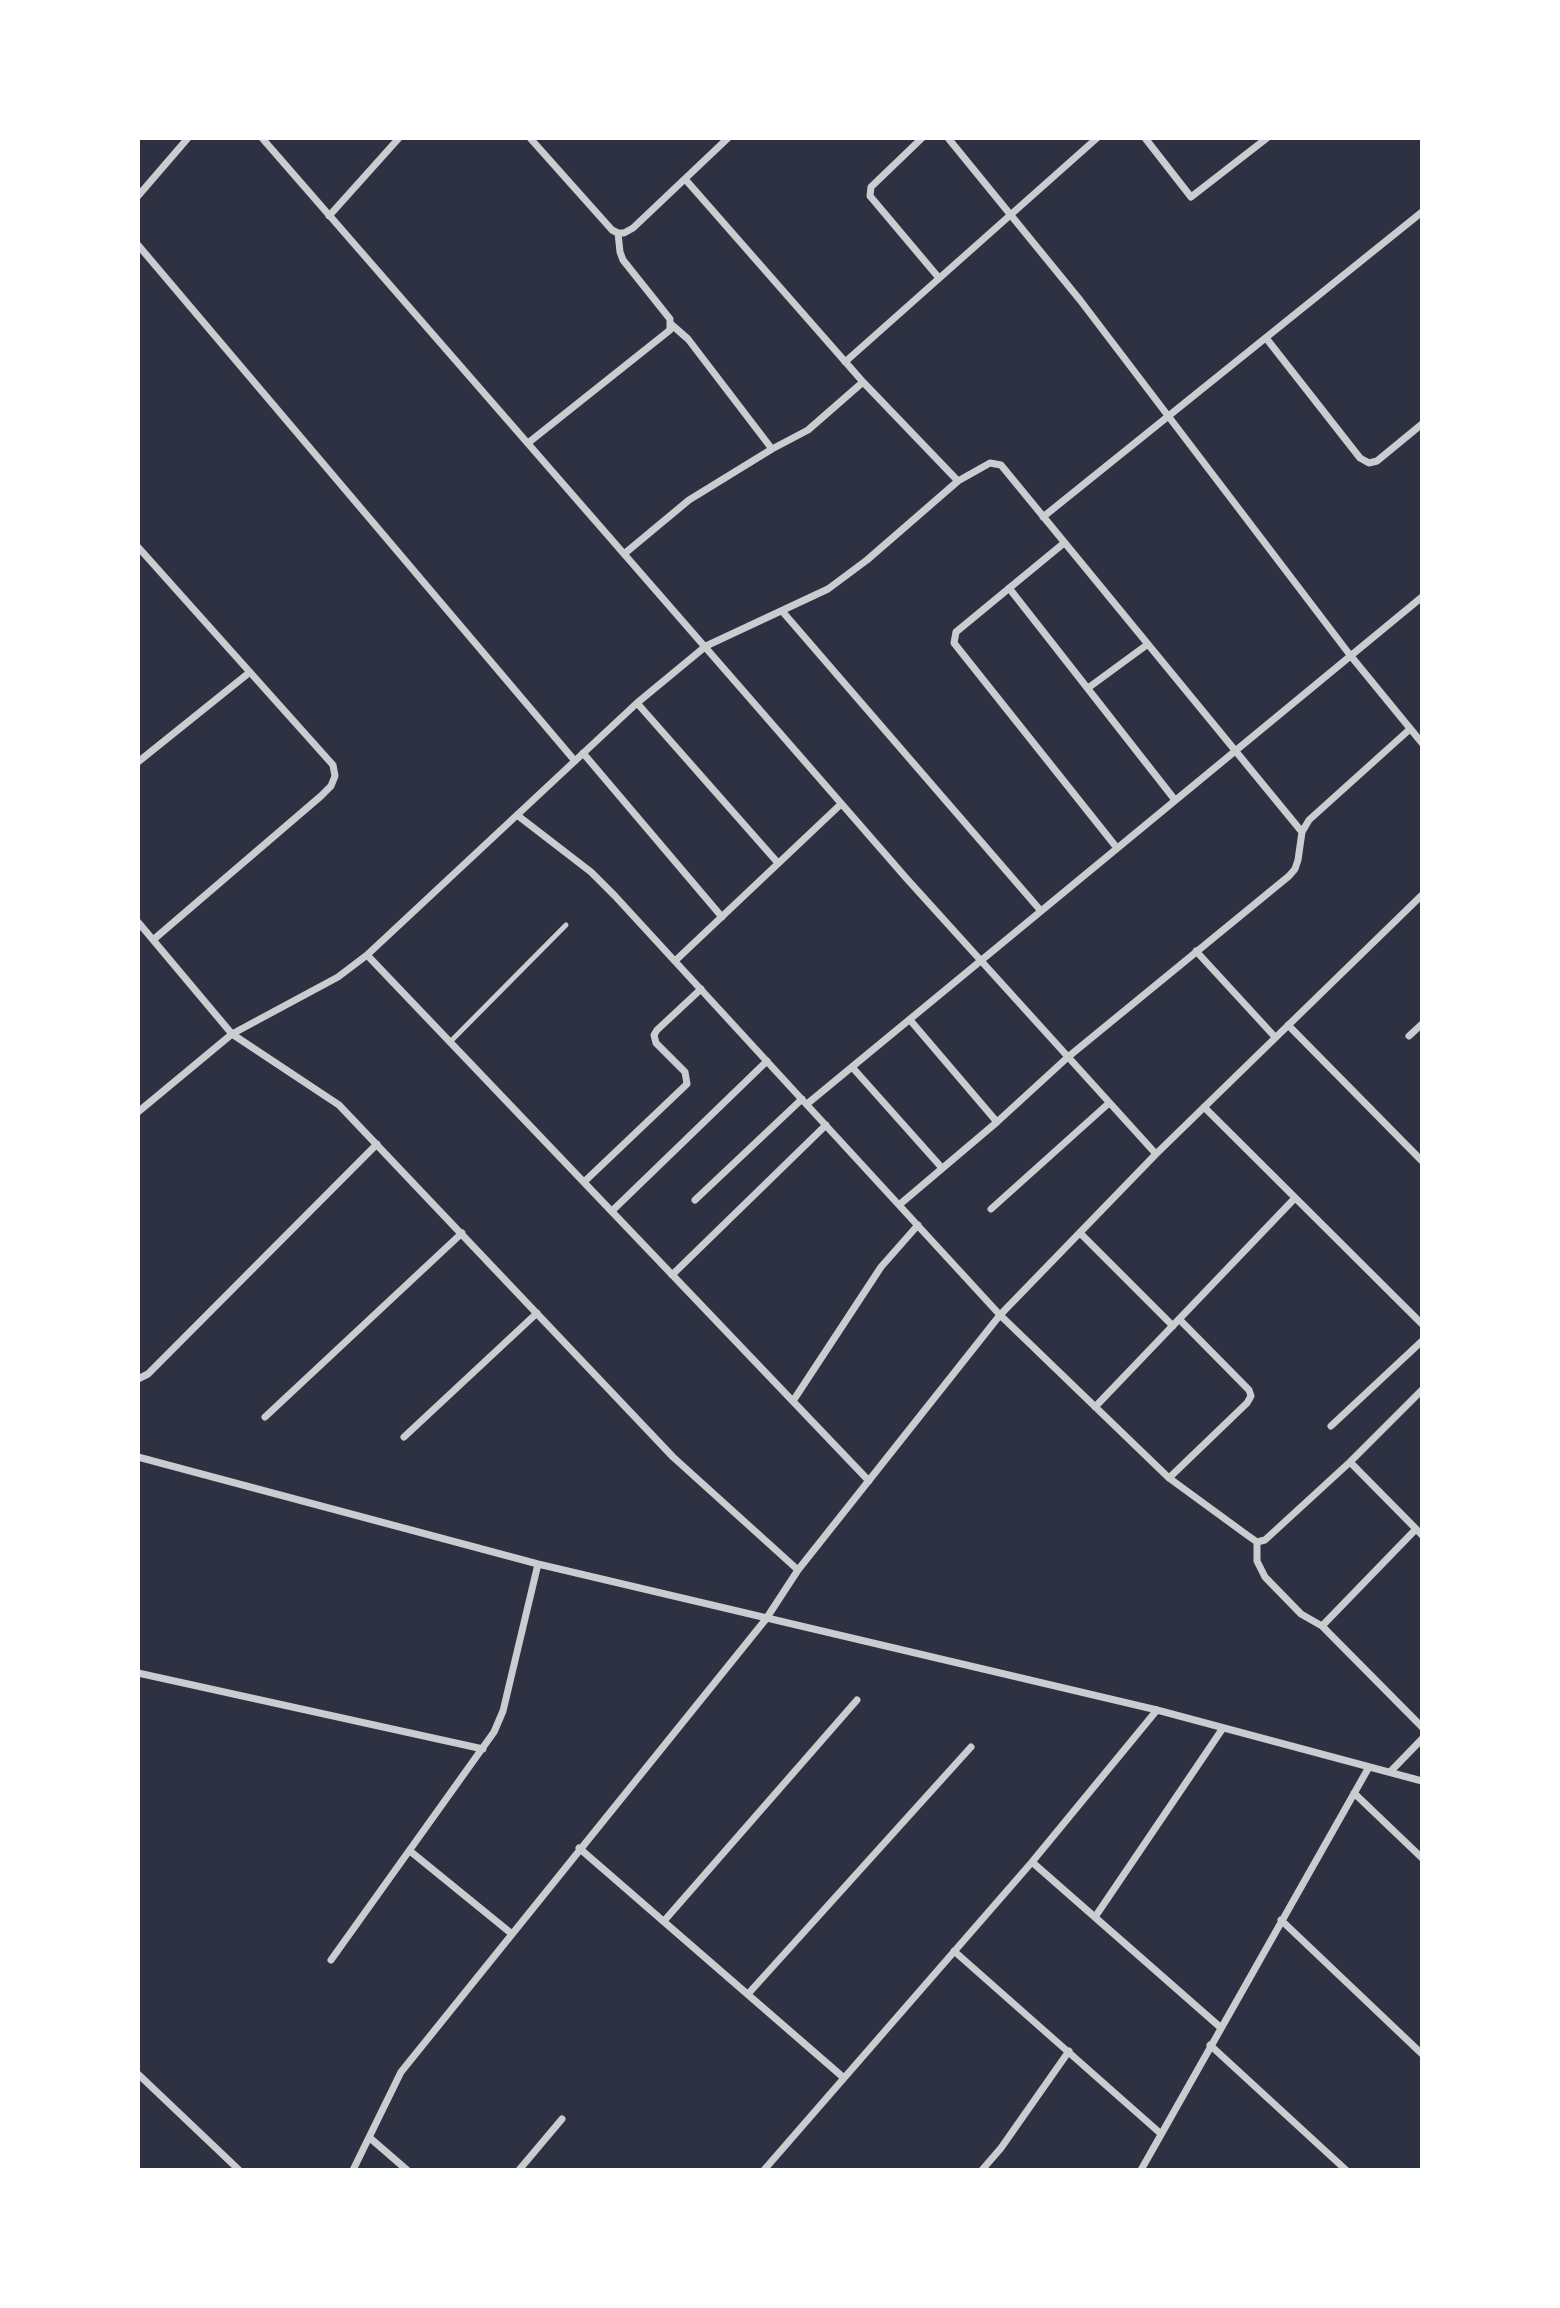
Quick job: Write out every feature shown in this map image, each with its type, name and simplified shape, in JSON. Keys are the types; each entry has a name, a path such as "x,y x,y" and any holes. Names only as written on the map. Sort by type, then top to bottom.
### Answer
{"street":[{"path":"138,196 188,138"},
{"path":"262,138 841,804 1156,1154"},
{"path":"329,216 399,138"},
{"path":"533,139 611,230 624,233 633,228 728,138"},
{"path":"922,138 871,187 870,196 939,278"},
{"path":"948,138 1080,300 1350,655 1422,743"},
{"path":"845,362 1097,138"},
{"path":"1145,138 1191,197 1266,138"},
{"path":"685,179 863,382 958,481"},
{"path":"1043,517 1422,212"},
{"path":"618,233 623,260 772,449"},
{"path":"138,246 575,761"},
{"path":"528,443 670,330 672,325"},
{"path":"1266,338 1360,458 1369,463 1377,461 1422,424"},
{"path":"624,554 689,500 808,430 863,382"},
{"path":"138,1112 232,1034 338,978 367,955 637,703 706,646 828,589 849,575 958,481 990,463 1001,465 1302,832"},
{"path":"1064,542 957,632 954,643 1117,848"},
{"path":"138,547 333,765 335,776 331,786 321,796 153,940"},
{"path":"1009,588 1175,800"},
{"path":"695,1200 804,1101 852,1067 1422,597"},
{"path":"782,611 1041,911"},
{"path":"1088,688 1148,645"},
{"path":"138,762 250,671"},
{"path":"637,703 778,863"},
{"path":"899,1205 1068,1058 1295,869 1302,832 1309,820 1410,729"},
{"path":"583,753 722,917"},
{"path":"675,961 841,804"},
{"path":"517,815 591,872 1000,1315 1169,1478 1257,1542"},
{"path":"353,2170 401,2072 766,1619 798,1570 1000,1315 1156,1154 1422,895"},
{"path":"138,922 232,1034 339,1105 673,1457 798,1570"},
{"path":"1196,951 1275,1037"},
{"path":"367,955 869,1481"},
{"path":"584,1182 687,1084 685,1072 656,1043 654,1035 701,989"},
{"path":"909,1020 997,1122"},
{"path":"1409,1036 1422,1024"},
{"path":"1288,1026 1422,1161"},
{"path":"612,1211 767,1061"},
{"path":"852,1067 943,1168"},
{"path":"991,1209 1110,1103"},
{"path":"1204,1107 1422,1324"},
{"path":"672,1275 826,1125"},
{"path":"138,1379 148,1374 377,1144"},
{"path":"1095,1407 1295,1198"},
{"path":"793,1401 881,1267 918,1225"},
{"path":"265,1417 462,1233"},
{"path":"1080,1233 1173,1326"},
{"path":"404,1437 537,1312"},
{"path":"1169,1478 1247,1403 1251,1396 1249,1390 1179,1319"},
{"path":"1331,1426 1422,1341"},
{"path":"1257,1542 1265,1540 1350,1462 1422,1390"},
{"path":"138,1457 538,1564 1157,1710 1422,1781"},
{"path":"1321,1626 1419,1532 1350,1462"},
{"path":"1257,1542 1257,1561 1265,1577 1301,1614 1321,1626 1422,1727"},
{"path":"331,1960 483,1749 503,1711 538,1564"},
{"path":"138,1673 483,1749"},
{"path":"664,1922 857,1700"},
{"path":"764,2170 1032,1862 1157,1710"},
{"path":"1095,1917 1223,1728"},
{"path":"1390,1772 1422,1739"},
{"path":"748,1994 971,1747"},
{"path":"1140,2170 1369,1767"},
{"path":"1354,1793 1422,1858"},
{"path":"579,1848 844,2078"},
{"path":"410,1851 512,1934"},
{"path":"1032,1862 1220,2027"},
{"path":"1281,1920 1422,2054"},
{"path":"954,1951 1160,2133"},
{"path":"1210,2045 1346,2170"},
{"path":"982,2170 1001,2148 1069,2051"},
{"path":"138,2074 239,2170"},
{"path":"519,2170 562,2119"},
{"path":"370,2138 407,2170"}],"lane":[{"path":"450,1042 566,925"}]}
